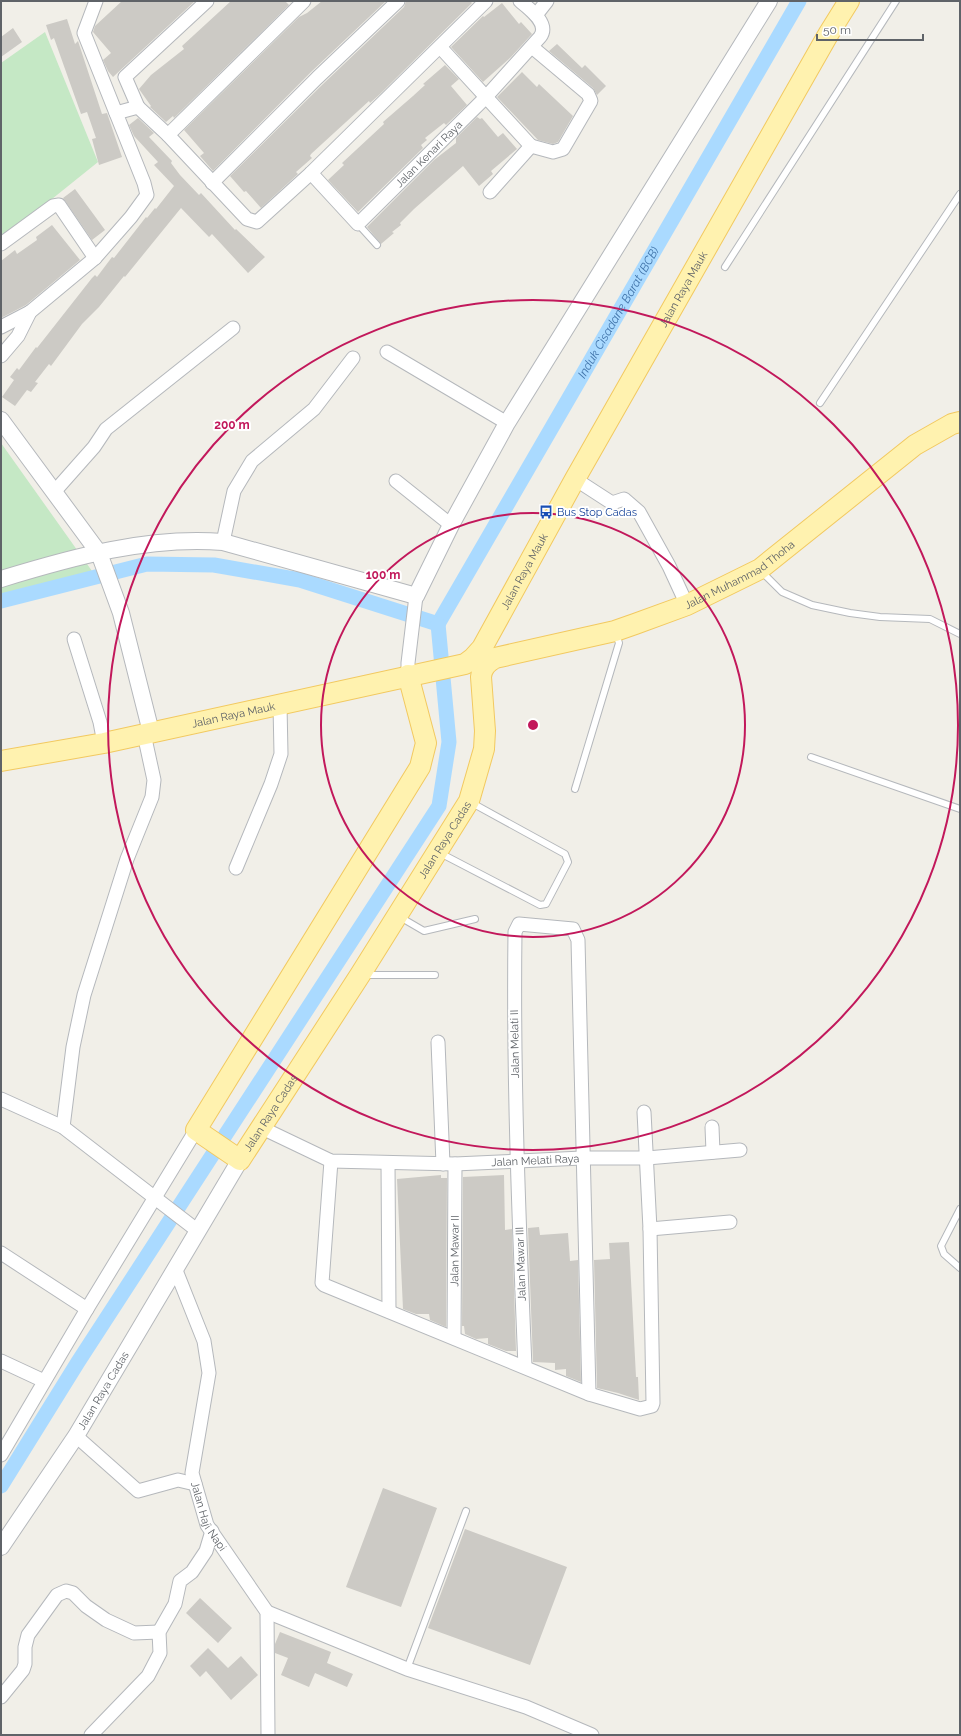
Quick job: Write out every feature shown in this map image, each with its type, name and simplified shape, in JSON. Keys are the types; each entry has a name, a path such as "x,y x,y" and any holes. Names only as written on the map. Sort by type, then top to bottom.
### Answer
{"main road":[{"name":"Jalan Raya Mauk","path":"1,761 104,743 280,705 412,670 465,664 473,658 482,648 575,479 829,33 849,1"},
{"name":"Jalan Muhammad Thoha","path":"486,663 495,658 615,631 687,605 760,570 915,445 952,424 960,422"},
{"name":"Jalan Raya Cadas","path":"236,1156 262,1128 469,801 484,749 485,731 481,672 486,663"},
{"path":"236,1156 201,1133 420,767 426,743 412,670"}],"street":[{"path":"1,327 30,312 95,258 131,217 147,195 144,182 84,33 96,1"},
{"path":"107,89 125,77 207,1"},
{"path":"168,135 304,1"},
{"path":"212,183 317,78 398,1"},
{"path":"125,77 138,107 168,135 247,219 257,222 311,173 441,48 486,1"},
{"path":"520,1 536,15 546,1"},
{"path":"412,670 415,603 452,525 507,423 769,1"},
{"name":"Jalan Kenari Raya","path":"358,224 485,98 532,47 544,31 536,15"},
{"path":"441,48 485,98 531,146 553,152 563,149 591,101 588,94 532,47"},
{"path":"116,113 138,107"},
{"path":"490,192 531,146"},
{"path":"311,173 358,224"},
{"path":"1,244 53,206 59,205 95,258"},
{"path":"1,356 18,336 30,312"},
{"path":"55,491 94,447 106,429 233,328"},
{"path":"387,352 507,423"},
{"path":"223,542 234,491 252,461 314,409 353,358"},
{"path":"1,420 55,491 101,559 118,605 147,733 154,780 152,797 127,859 84,995 73,1047 63,1127"},
{"path":"575,479 612,503 624,499 639,512 669,566 687,605"},
{"path":"396,481 452,525"},
{"path":"1,579 101,559 173,541 196,540 223,542 415,603"},
{"path":"74,639 100,722 104,743"},
{"path":"236,868 271,784 281,754 280,705"},
{"name":"Jalan Melati II","path":"516,1161 514,1002 517,927 519,924 573,929 578,940 582,1158"},
{"name":"Jalan Mawar II","path":"438,1042 449,1164 454,1338"},
{"path":"1,1099 63,1127 198,1231"},
{"path":"262,1128 331,1161 322,1283 324,1285 589,1394 640,1408 652,1406 650,1229 644,1112"},
{"path":"712,1127 712,1152"},
{"path":"1,1454 87,1309 201,1133"},
{"name":"Jalan Melati Raya","path":"331,1161 388,1164 449,1164 582,1158 646,1158 740,1150"},
{"name":"Jalan Raya Cadas","path":"1,1547 76,1436 198,1231 236,1156"},
{"path":"582,1158 589,1394"},
{"name":"Jalan Mawar III","path":"516,1161 525,1367"},
{"path":"388,1164 389,1311"},
{"path":"650,1229 730,1222"},
{"path":"1,1253 87,1309"},
{"name":"Jalan Haji Napi","path":"175,1268 204,1341 209,1373 192,1473 208,1525 267,1612"},
{"path":"1,1361 44,1381"},
{"path":"76,1436 138,1491 178,1480 196,1484"},
{"path":"91,1735 148,1676 160,1653 159,1632 175,1604 180,1581 192,1572 206,1550 212,1531"},
{"path":"1,1697 24,1670 25,1647 28,1635 57,1595 62,1592 66,1591 73,1594 86,1606 106,1620 134,1633 159,1632"},
{"path":"268,1735 267,1612 407,1669 526,1707 592,1735"}],"lane":[{"path":"725,267 896,1"},
{"path":"820,403 960,194"},
{"path":"358,224 377,245"},
{"path":"760,570 782,592 812,604 850,613 880,617 930,619 960,634"},
{"path":"575,789 619,642 615,631"},
{"path":"811,757 960,809"},
{"path":"438,852 540,905 546,904 568,862 565,854 469,801"},
{"path":"397,915 424,931 475,919"},
{"path":"360,975 435,975"},
{"path":"960,1210 941,1246 944,1254 960,1268"},
{"path":"407,1669 466,1511"}],"green space":[{"path":"45,32 98,162 1,240 1,63"},
{"path":"1,443 92,571 1,598"}],"building":[{"path":"122,1 195,1 113,77 108,71 103,60 111,53 93,32 95,26"},
{"path":"231,1 285,1 289,5 174,118 173,116 166,122 150,107 151,106 139,89 151,75 184,49 182,46"},
{"path":"322,1 386,1 311,72 213,171 200,156 204,153 184,130 299,17 307,13"},
{"path":"406,1 470,1 472,3 379,95 370,103 369,101 311,154 310,156 312,158 296,172 298,174 261,208 230,176 404,7"},
{"path":"502,3 519,24 521,22 532,34 511,57 483,82 451,47 483,16 484,17"},
{"path":"67,19 75,44 78,41 102,114 107,113 122,157 99,165 92,139 96,138 87,112 81,114 54,38 51,40 46,25"},
{"path":"13,28 22,42 1,57 1,37"},
{"path":"557,44 582,68 585,65 606,86 597,95 593,88 549,51"},
{"path":"445,65 459,79 451,86 467,105 446,125 444,123 425,138 427,140 421,145 423,148 358,212 328,180 344,165 342,163 384,124 383,122"},
{"path":"522,72 537,87 539,84 573,116 558,142 553,144 538,140 497,97"},
{"path":"477,117 480,119 482,118 498,137 503,133 517,149 491,171 493,174 479,186 463,166 414,209 400,223 401,225 392,232 394,233 381,244 367,227 434,160 456,143 456,138"},
{"path":"138,118 154,133 149,137 172,161 171,163 180,175 199,195 201,193 235,230 236,229 265,257 248,273 212,234 209,237 181,208 125,277 124,276 99,307 82,324 51,366 49,364 35,382 38,383 31,392 27,390 15,406 2,397 14,380 10,377 17,368 19,370 92,278 95,275 97,277 112,257 114,258 146,217 147,218 155,208 156,209 174,186 154,165 158,162 134,136 129,125"},
{"path":"75,189 105,230 92,240 63,198"},
{"path":"52,225 80,260 26,305 1,318 1,261 15,250 17,254 37,240 36,237"},
{"path":"441,1175 441,1178 447,1178 446,1327 430,1320 429,1314 416,1314 403,1309 397,1179"},
{"path":"504,1175 505,1230 512,1229 516,1351 506,1351 488,1344 488,1338 476,1339 465,1334 464,1326 462,1326 463,1177"},
{"path":"539,1227 540,1235 568,1233 570,1261 578,1260 581,1382 566,1376 566,1369 555,1370 555,1363 533,1362 528,1228"},
{"path":"629,1242 636,1377 638,1377 639,1400 597,1388 594,1260 610,1259 609,1243"},
{"path":"383,1488 437,1508 401,1607 346,1587"},
{"path":"465,1529 567,1567 530,1665 428,1628"},
{"path":"200,1598 232,1628 218,1643 186,1613"},
{"path":"280,1632 331,1652 327,1663 353,1674 347,1687 315,1673 309,1687 281,1675 288,1658 275,1653 275,1644"},
{"path":"208,1648 228,1668 241,1656 258,1675 231,1700 206,1671 200,1677 190,1666"}],"waterway":[{"name":"Induk Cisadane Barat (BCB)","path":"438,624 799,1"},
{"path":"1,601 147,564 214,565 300,580 438,624"},
{"path":"1,1486 78,1362 439,806 449,742 438,624"}],"place":[{"name":"Bus Stop Cadas","path":"546,512"}]}
